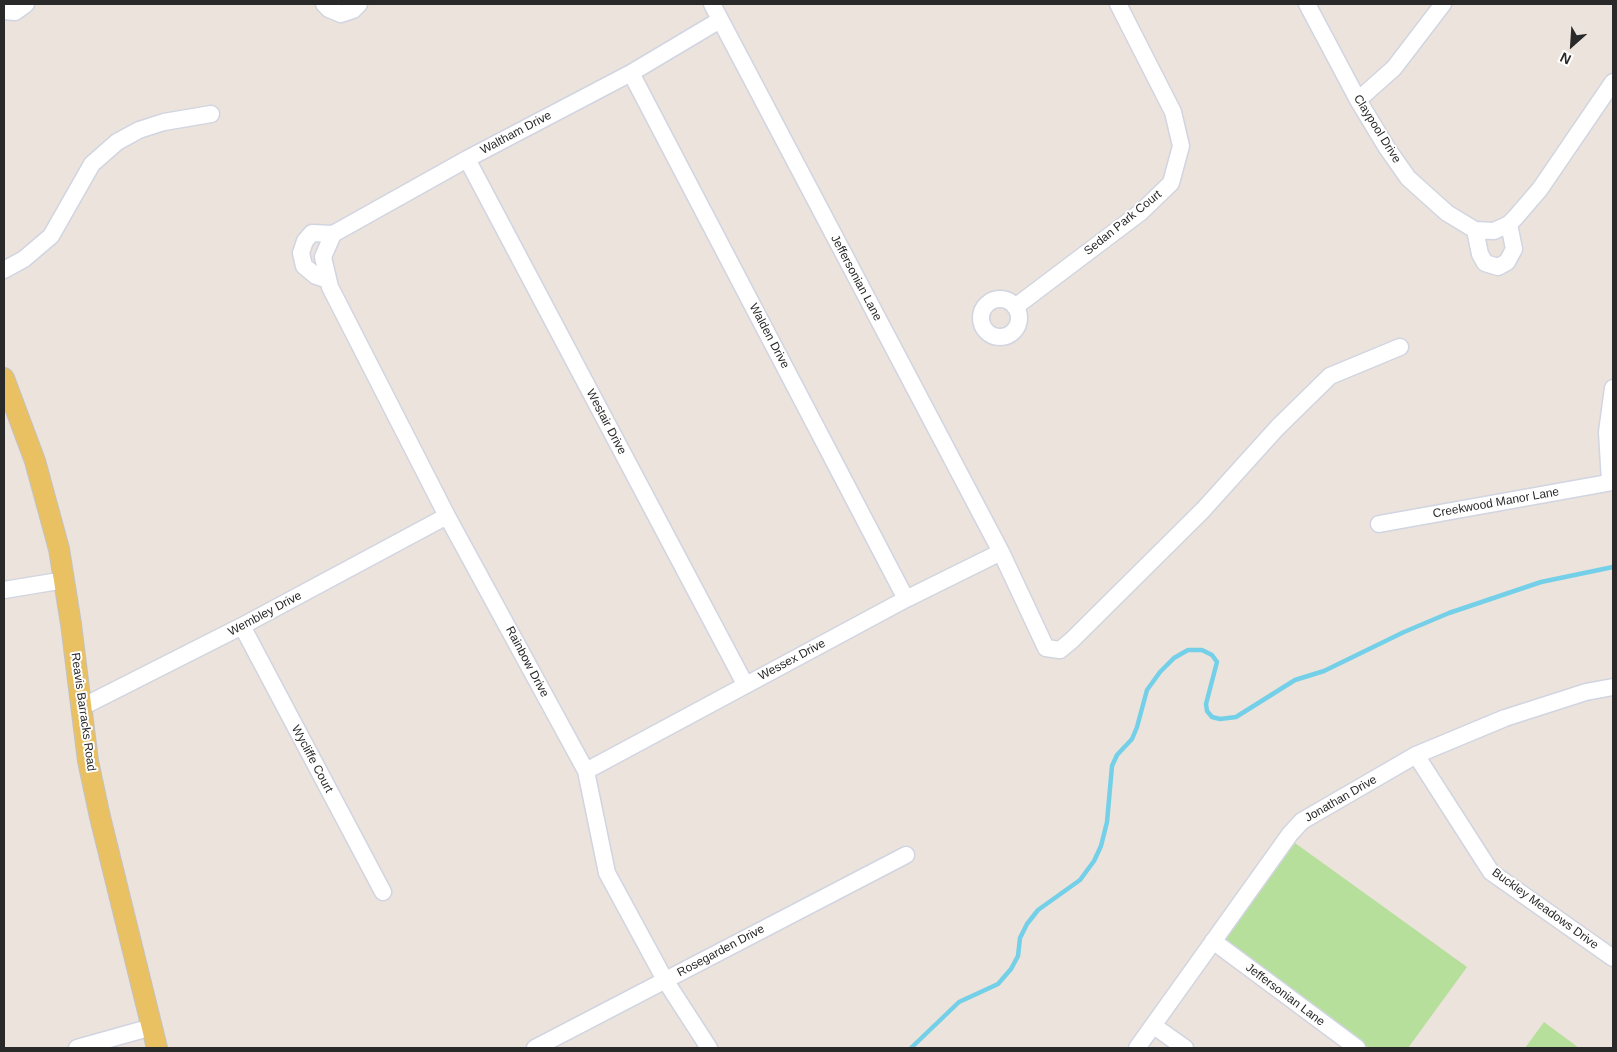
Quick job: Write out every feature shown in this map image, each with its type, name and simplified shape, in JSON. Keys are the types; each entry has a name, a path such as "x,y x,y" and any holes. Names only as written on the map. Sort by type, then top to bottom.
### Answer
{"main road":[{"name":"Reavis Barracks Road","path":"4,378 35,461 65,580 80,708 100,817 157,1048"}],"street":[{"path":"4,10 15,12 26,4"},
{"path":"324,4 329,9 341,14 353,10 359,4"},
{"name":"Jeffersonian Lane","path":"712,4 1001,552 1046,648 1060,650 1072,640 1210,504 1277,428 1330,376 1400,347"},
{"name":"Sedan Park Court","path":"1015,307 1141,212 1171,183 1180,146 1174,112 1118,4"},
{"name":"Claypool Drive","path":"1307,4 1358,100 1386,148 1408,178 1447,213 1475,230"},
{"path":"1358,100 1394,68 1444,4"},
{"name":"Waltham Drive","path":"333,234 467,159 631,73 720,20"},
{"name":"Walden Drive","path":"631,73 906,599"},
{"path":"1509,224 1514,249 1507,262 1498,267 1485,263 1480,254 1475,230 1494,231 1509,224 1540,189 1613,82"},
{"path":"4,270 24,259 51,236 92,164 117,142 139,130 164,122 211,114"},
{"name":"Westair Drive","path":"467,159 746,684"},
{"path":"328,280 316,276 304,266 301,260 301,252 305,241 312,233 333,234"},
{"name":"Rainbow Drive","path":"333,234 323,257 330,287 447,516 586,771 607,873 665,980 709,1048"},
{"path":"1611,482 1607,432 1613,388"},
{"name":"Creekwood Manor Lane","path":"1379,524 1611,482"},
{"name":"Wembley Drive","path":"80,708 242,626 447,516"},
{"name":"Wessex Drive","path":"586,771 906,599 1001,552"},
{"path":"4,590 65,580"},
{"name":"Wycliffe Court","path":"242,626 383,892"},
{"name":"Jonathan Drive","path":"1137,1048 1290,834 1302,821 1416,754 1505,718 1586,692 1613,687"},
{"name":"Buckley Meadows Drive","path":"1416,754 1491,872 1613,958"},
{"name":"Rosegarden Drive","path":"535,1048 906,855"},
{"name":"Jeffersonian Lane","path":"1213,941 1357,1048"},
{"path":"1154,1026 1185,1048"},
{"path":"77,1048 152,1027"}],"green space":[{"path":"1295,843 1467,967 1408,1048 1369,1048 1223,943"},
{"path":"1544,1022 1579,1048 1525,1048"}],"waterway":[{"path":"911,1048 959,1002 998,984 1011,969 1018,956 1020,938 1027,924 1038,910 1080,880 1094,861 1101,846 1107,822 1112,766 1117,755 1132,739 1147,690 1160,672 1174,658 1188,650 1202,650 1212,655 1217,662 1206,704 1207,711 1212,717 1220,719 1236,717 1295,680 1324,671 1404,632 1449,613 1541,582 1613,567"}]}
